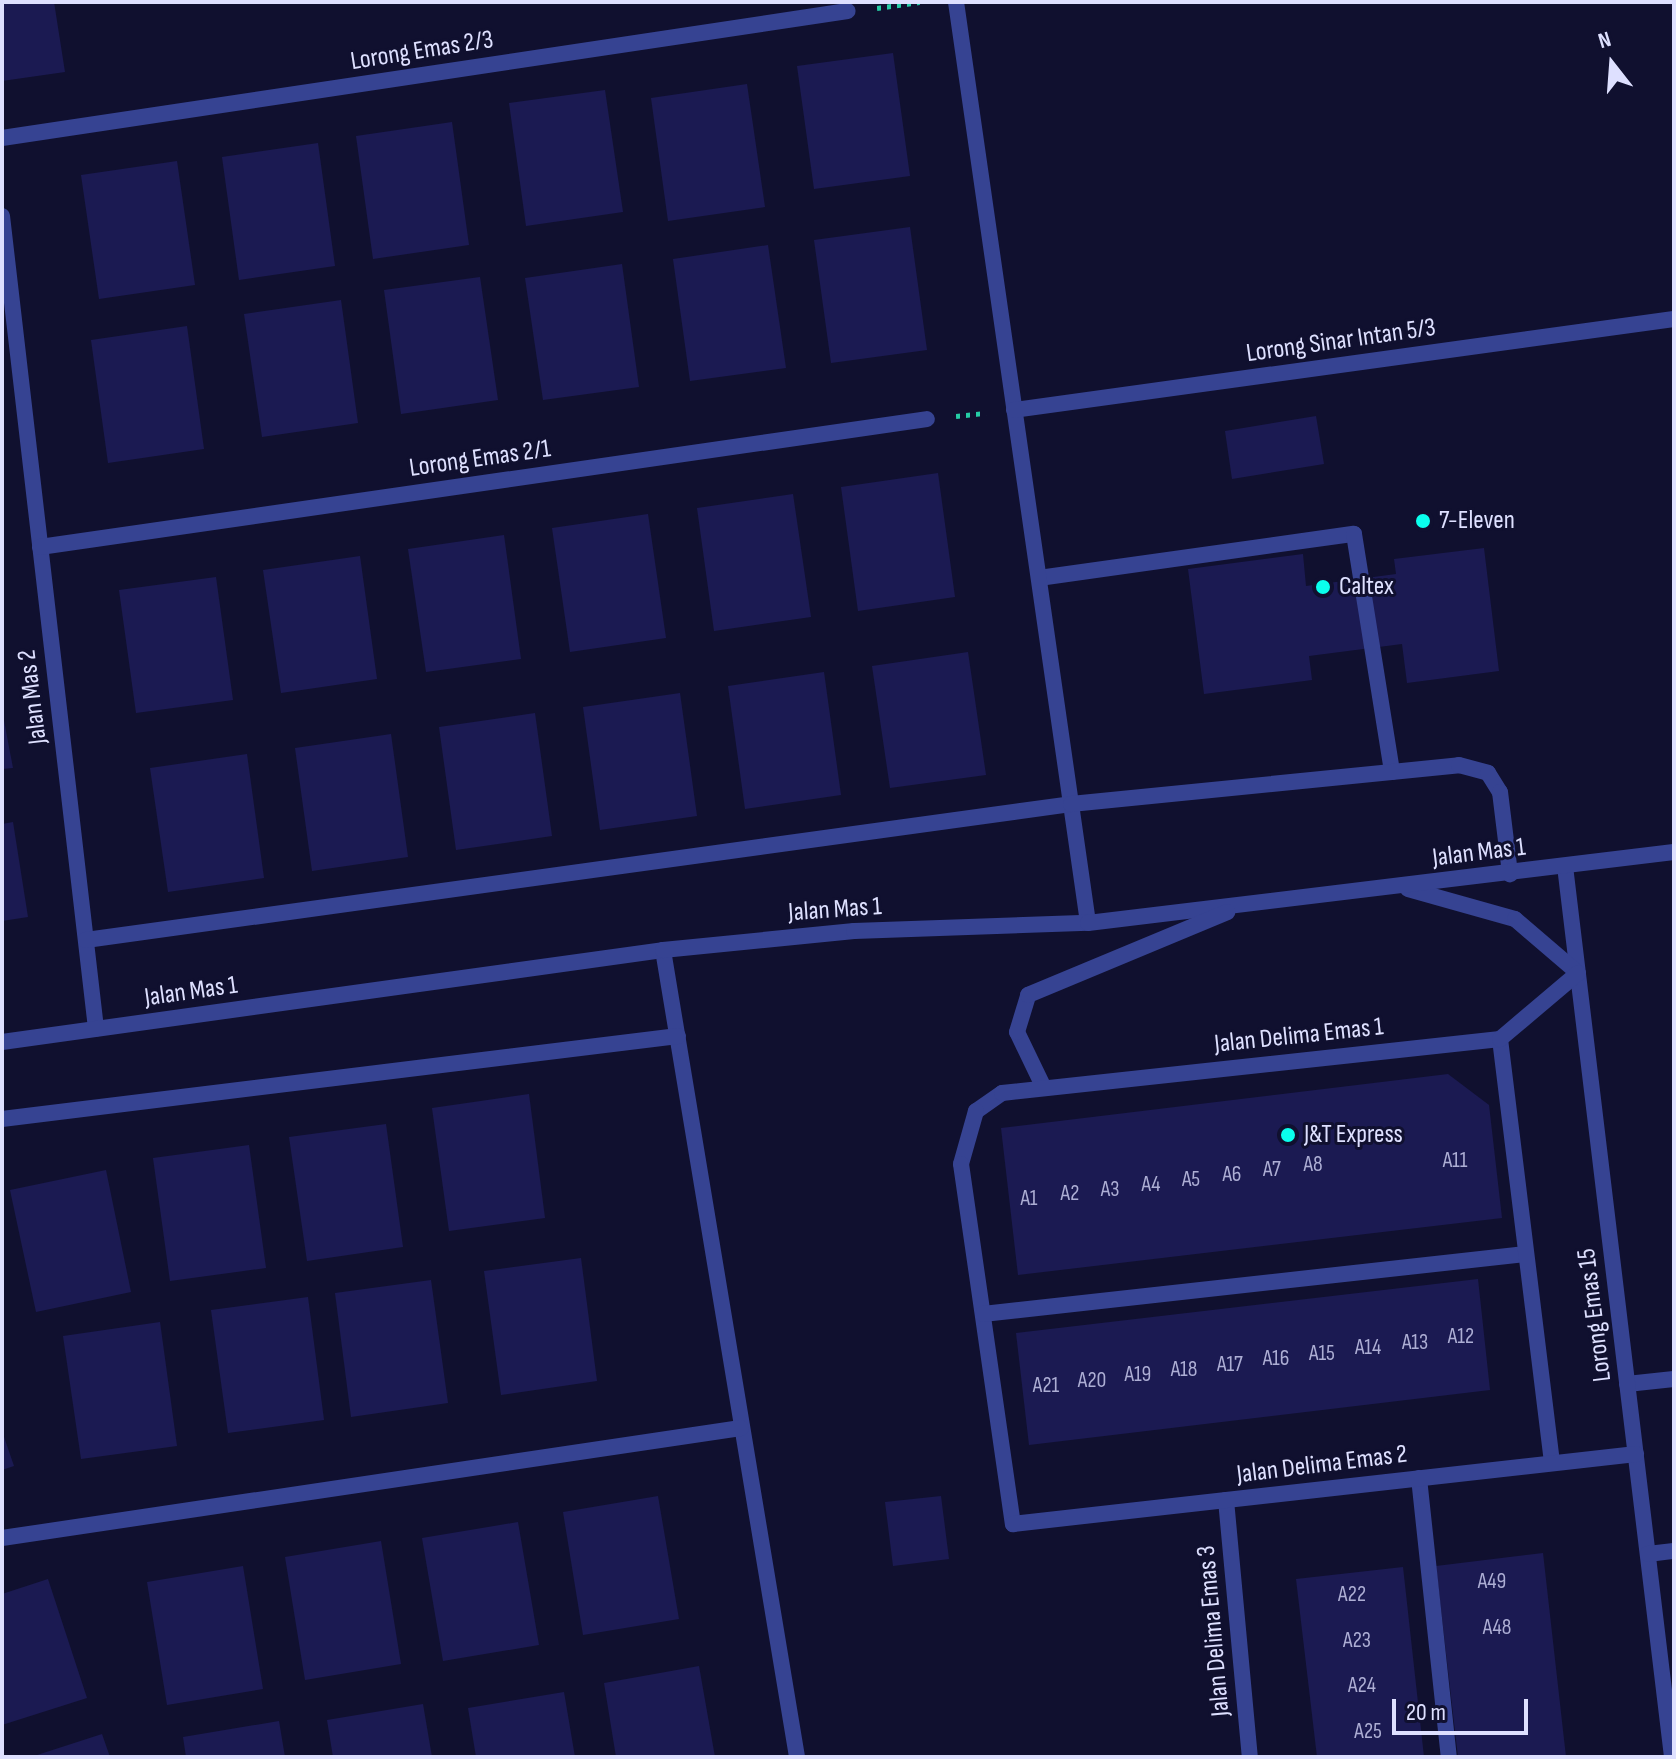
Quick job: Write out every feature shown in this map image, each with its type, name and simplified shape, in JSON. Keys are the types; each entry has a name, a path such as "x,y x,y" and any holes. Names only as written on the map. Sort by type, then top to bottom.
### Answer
{"street":[{"path":"956,2 1088,923"},
{"name":"Lorong Emas 2/3","path":"2,138 848,11"},
{"name":"Jalan Mas 2","path":"2,216 96,1029"},
{"name":"Lorong Sinar Intan 5/3","path":"1014,410 1674,319"},
{"name":"Lorong Emas 2/1","path":"40,547 927,419"},
{"path":"1039,578 1354,534 1392,772"},
{"path":"86,940 1071,804 1459,765 1488,773 1500,792 1510,874"},
{"name":"Jalan Mas 1","path":"2,1042 663,950 854,931 1088,923 1674,852"},
{"name":"Lorong Emas 15","path":"1565,866 1671,1726 1672,1757"},
{"path":"1397,886 1515,919 1578,973 1500,1039 1552,1463"},
{"path":"1044,1088 1017,1032 1028,995 1243,905"},
{"path":"663,950 797,1757"},
{"path":"2,1119 678,1036"},
{"name":"Jalan Delima Emas 1","path":"983,1314 961,1164 976,1111 1002,1093 1500,1039"},
{"path":"983,1314 1526,1254"},
{"name":"Jalan Delima Emas 2","path":"983,1314 1013,1524 1636,1454"},
{"path":"1627,1384 1674,1379"},
{"path":"2,1538 741,1428"},
{"path":"1419,1478 1449,1757"},
{"name":"Jalan Delima Emas 3","path":"1226,1500 1250,1757"},
{"path":"1648,1554 1674,1551"}],"path":[{"path":"848,11 920,2"},
{"path":"927,419 1014,410"}],"building":[{"path":"2,2 54,2 65,72 2,81"},
{"path":"893,53 910,176 814,189 797,66"},
{"path":"747,84 765,207 668,221 651,98"},
{"path":"605,90 623,212 526,226 509,103"},
{"path":"452,122 469,245 373,259 356,136"},
{"path":"318,143 335,266 239,280 222,157"},
{"path":"177,161 195,285 99,299 81,175"},
{"path":"910,227 927,350 831,363 814,240"},
{"path":"768,245 786,368 690,381 673,259"},
{"path":"622,264 639,387 543,400 525,278"},
{"path":"480,277 498,400 401,414 384,290"},
{"path":"341,300 358,423 262,437 244,314"},
{"path":"187,326 204,449 108,463 91,340"},
{"path":"1316,416 1324,464 1232,479 1225,431"},
{"path":"938,473 955,597 858,611 841,487"},
{"path":"793,494 811,617 714,631 697,508"},
{"path":"648,514 666,638 570,652 552,528"},
{"path":"504,535 521,659 426,672 408,549"},
{"path":"1484,548 1499,671 1407,683 1402,644 1309,656 1312,680 1204,694 1188,569 1303,554 1306,586 1396,574 1394,559"},
{"path":"360,556 377,679 281,693 263,570"},
{"path":"216,577 233,700 136,713 119,590"},
{"path":"968,652 986,775 890,788 872,666"},
{"path":"824,672 841,795 745,809 728,686"},
{"path":"680,693 697,816 600,830 583,707"},
{"path":"2,710 13,768 2,769"},
{"path":"535,713 552,836 456,850 439,727"},
{"path":"391,734 408,857 312,871 295,748"},
{"path":"247,754 264,878 168,892 150,768"},
{"path":"13,822 28,917 2,921 2,824"},
{"path":"1448,1074 1489,1105 1502,1218 1018,1275 1001,1128"},
{"path":"529,1094 545,1218 449,1231 432,1108"},
{"path":"386,1124 403,1247 307,1261 289,1137"},
{"path":"249,1145 266,1268 170,1281 153,1158"},
{"path":"106,1170 131,1292 36,1312 10,1190"},
{"path":"581,1258 597,1381 501,1395 484,1271"},
{"path":"1478,1279 1490,1390 1029,1445 1016,1333"},
{"path":"431,1280 448,1403 351,1417 335,1293"},
{"path":"308,1297 324,1420 228,1433 211,1310"},
{"path":"160,1322 177,1446 81,1459 63,1336"},
{"path":"2,1431 14,1466 2,1470"},
{"path":"658,1496 679,1619 583,1635 563,1512"},
{"path":"941,1496 949,1559 893,1566 885,1502"},
{"path":"518,1522 539,1645 443,1661 422,1538"},
{"path":"381,1541 401,1664 305,1680 285,1557"},
{"path":"1543,1553 1566,1757 1458,1757 1436,1566"},
{"path":"243,1566 263,1689 167,1705 147,1582"},
{"path":"1403,1567 1424,1757 1317,1757 1296,1579"},
{"path":"48,1579 87,1698 2,1725 2,1594"},
{"path":"699,1666 715,1757 616,1757 604,1683"},
{"path":"564,1692 575,1757 476,1757 468,1708"},
{"path":"423,1704 432,1757 333,1757 327,1720"},
{"path":"279,1721 285,1757 186,1757 183,1737"},
{"path":"102,1734 110,1757 34,1756"}],"place":[{"name":"7-Eleven","path":"1423,521"},
{"name":"Caltex","path":"1323,587"},
{"name":"J&T Express","path":"1288,1135"}]}
